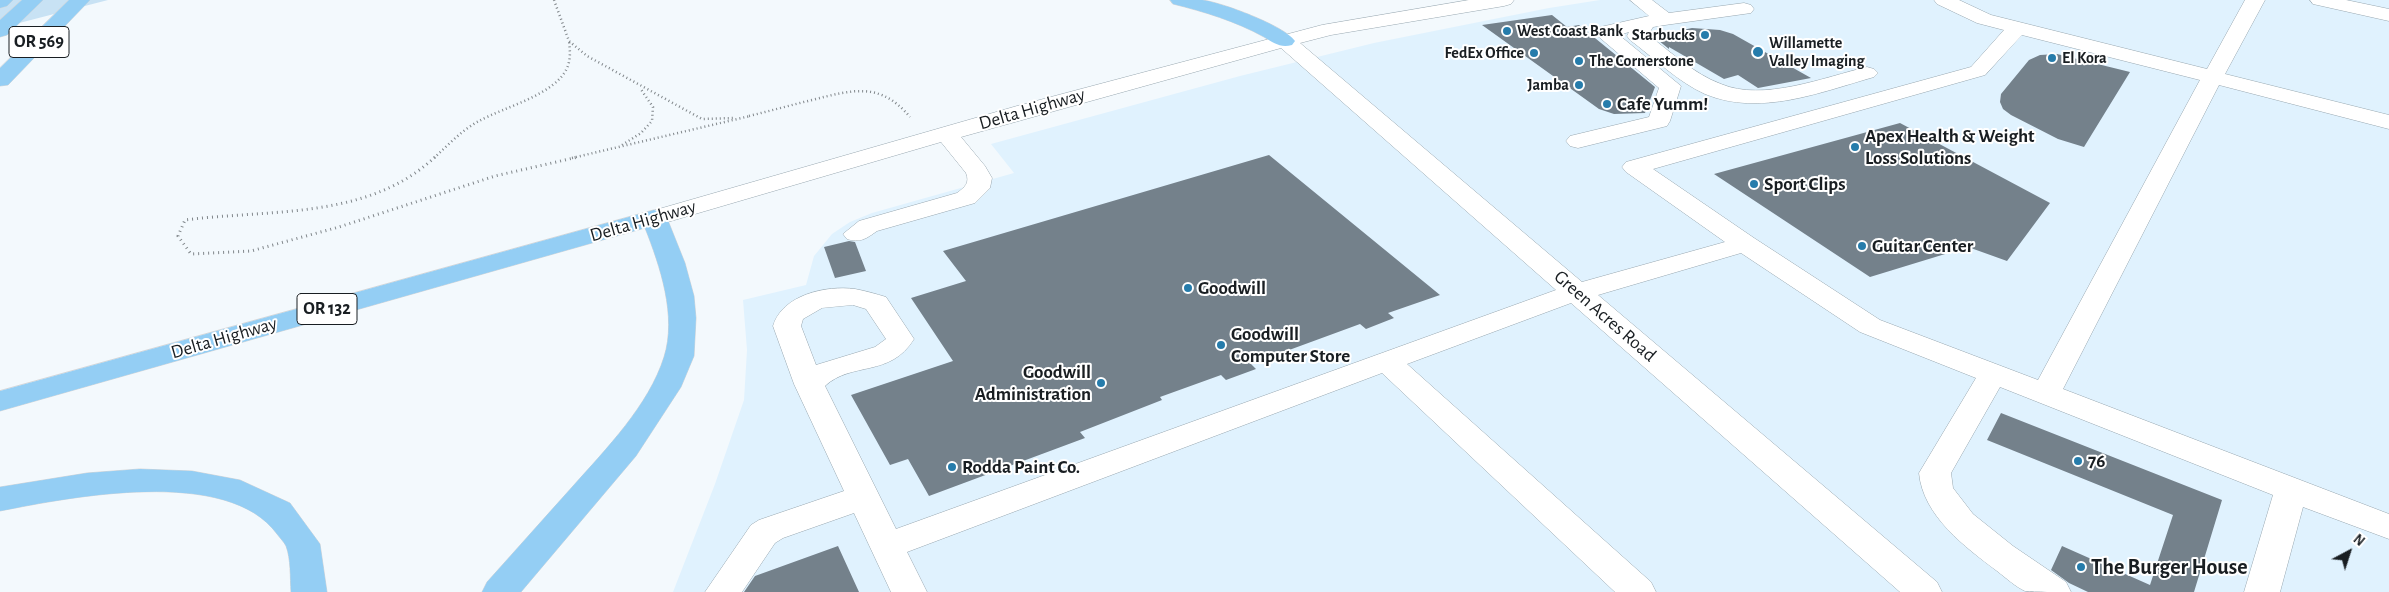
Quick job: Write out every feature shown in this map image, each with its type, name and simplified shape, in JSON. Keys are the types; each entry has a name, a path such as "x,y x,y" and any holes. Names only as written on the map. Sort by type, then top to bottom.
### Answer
{"highway":[{"name":"OR 569","path":"0,31 33,0"},
{"path":"1180,0 1227,12 1261,26 1285,40"},
{"name":"OR 569","path":"0,80 79,2"},
{"path":"500,592 625,448 666,387 679,356 682,318 680,296 672,263 654,218"},
{"name":"Delta Highway","path":"0,401 654,218"},
{"path":"0,499 98,483 152,480 196,482 232,489 262,501 289,521 306,547 311,574 309,592"}],"street":[{"name":"Delta Highway","path":"654,218 937,136 1285,40 1329,29 1504,0"},
{"path":"1640,0 1665,19"},
{"path":"1944,0 1977,16 2017,28 2389,122"},
{"path":"2045,394 2255,0"},
{"path":"2320,0 2389,15"},
{"path":"2356,0 2389,15"},
{"path":"1578,141 1659,121 1670,86 1603,32 1645,25 1665,19 1744,9"},
{"path":"1645,25 1637,36 1712,88 1733,95 1762,98 1867,73"},
{"path":"2017,28 1978,71 1634,167 1745,244 1870,326 2389,527"},
{"name":"Green Acres Road","path":"1285,40 1924,592"},
{"path":"856,234 868,226 966,198 978,188 980,178 977,171 937,136"},
{"path":"887,546 1576,291 1745,244"},
{"path":"1387,361 1638,592"},
{"path":"1992,374 1934,472 1933,480 1947,508 1964,527 2053,592"},
{"path":"809,384 909,592"},
{"path":"2262,592 2291,489"},
{"path":"722,592 764,534 770,529 863,497"}],"path":[{"path":"554,0 569,41 571,63 561,77 535,95 477,121 455,136 426,166 404,180 345,203 254,215 218,215 185,220 178,236 191,254 251,251 339,227 495,176 852,90 867,90 892,98 937,136"},
{"path":"569,41 586,56 702,119 718,120 750,116"},
{"path":"617,147 639,136 652,123 656,114 654,106 638,85"}],"shaded area":[{"path":"0,0 108,0 0,28"},
{"path":"1600,0 2389,0 2389,592 673,592 715,484 744,400 747,350 743,300 806,285 814,256 832,234 850,222 872,213 1014,173 991,144 1240,76 1374,43 1549,8"}],"building":[{"name":"The Cornerstone","path":"1552,15 1567,27 1579,25 1655,87 1645,113 1614,114 1599,109 1482,25"},
{"path":"1692,28 1720,30 1733,34 1811,78 1758,88 1738,75 1724,79 1669,47 1669,49 1653,36"},
{"path":"2057,54 2130,72 2084,147 2058,139 2011,115 2003,109 2000,102 2001,94 2029,60 2040,55"},
{"path":"1900,123 2050,203 2007,261 1968,247 1870,277 1714,174"},
{"name":"Goodwill","path":"1269,155 1440,295 1388,313 1394,318 1366,329 1360,324 1251,364 1256,369 1226,380 1221,375 1160,397 1162,400 1080,432 1085,438 929,496 908,459 890,465 851,395 953,361 911,298 966,281 943,251"},
{"path":"849,241 855,242 866,271 835,278 824,247"},
{"path":"2001,413 2222,500 2194,592 2088,592 2069,583 2051,570 2062,546 2150,585 2173,515 1987,440"},
{"path":"838,546 859,592 744,592 755,576"}],"place":[{"name":"West Coast Bank","path":"1507,31"},
{"name":"Starbucks","path":"1705,35"},
{"name":"Willamette Valley Imaging","path":"1758,52"},
{"name":"FedEx Office","path":"1534,53"},
{"name":"El Kora","path":"2052,58"},
{"name":"The Cornerstone","path":"1579,61"},
{"name":"Jamba","path":"1579,85"},
{"name":"Cafe Yumm!","path":"1607,104"},
{"name":"Apex Health & Weight Loss Solutions","path":"1855,147"},
{"name":"Sport Clips","path":"1754,184"},
{"name":"Guitar Center","path":"1862,246"},
{"name":"Goodwill","path":"1188,288"},
{"name":"Goodwill Computer Store","path":"1221,345"},
{"name":"Goodwill Administration","path":"1101,383"},
{"name":"76","path":"2078,461"},
{"name":"Rodda Paint Co.","path":"952,467"},
{"name":"The Burger House","path":"2081,567"}]}
